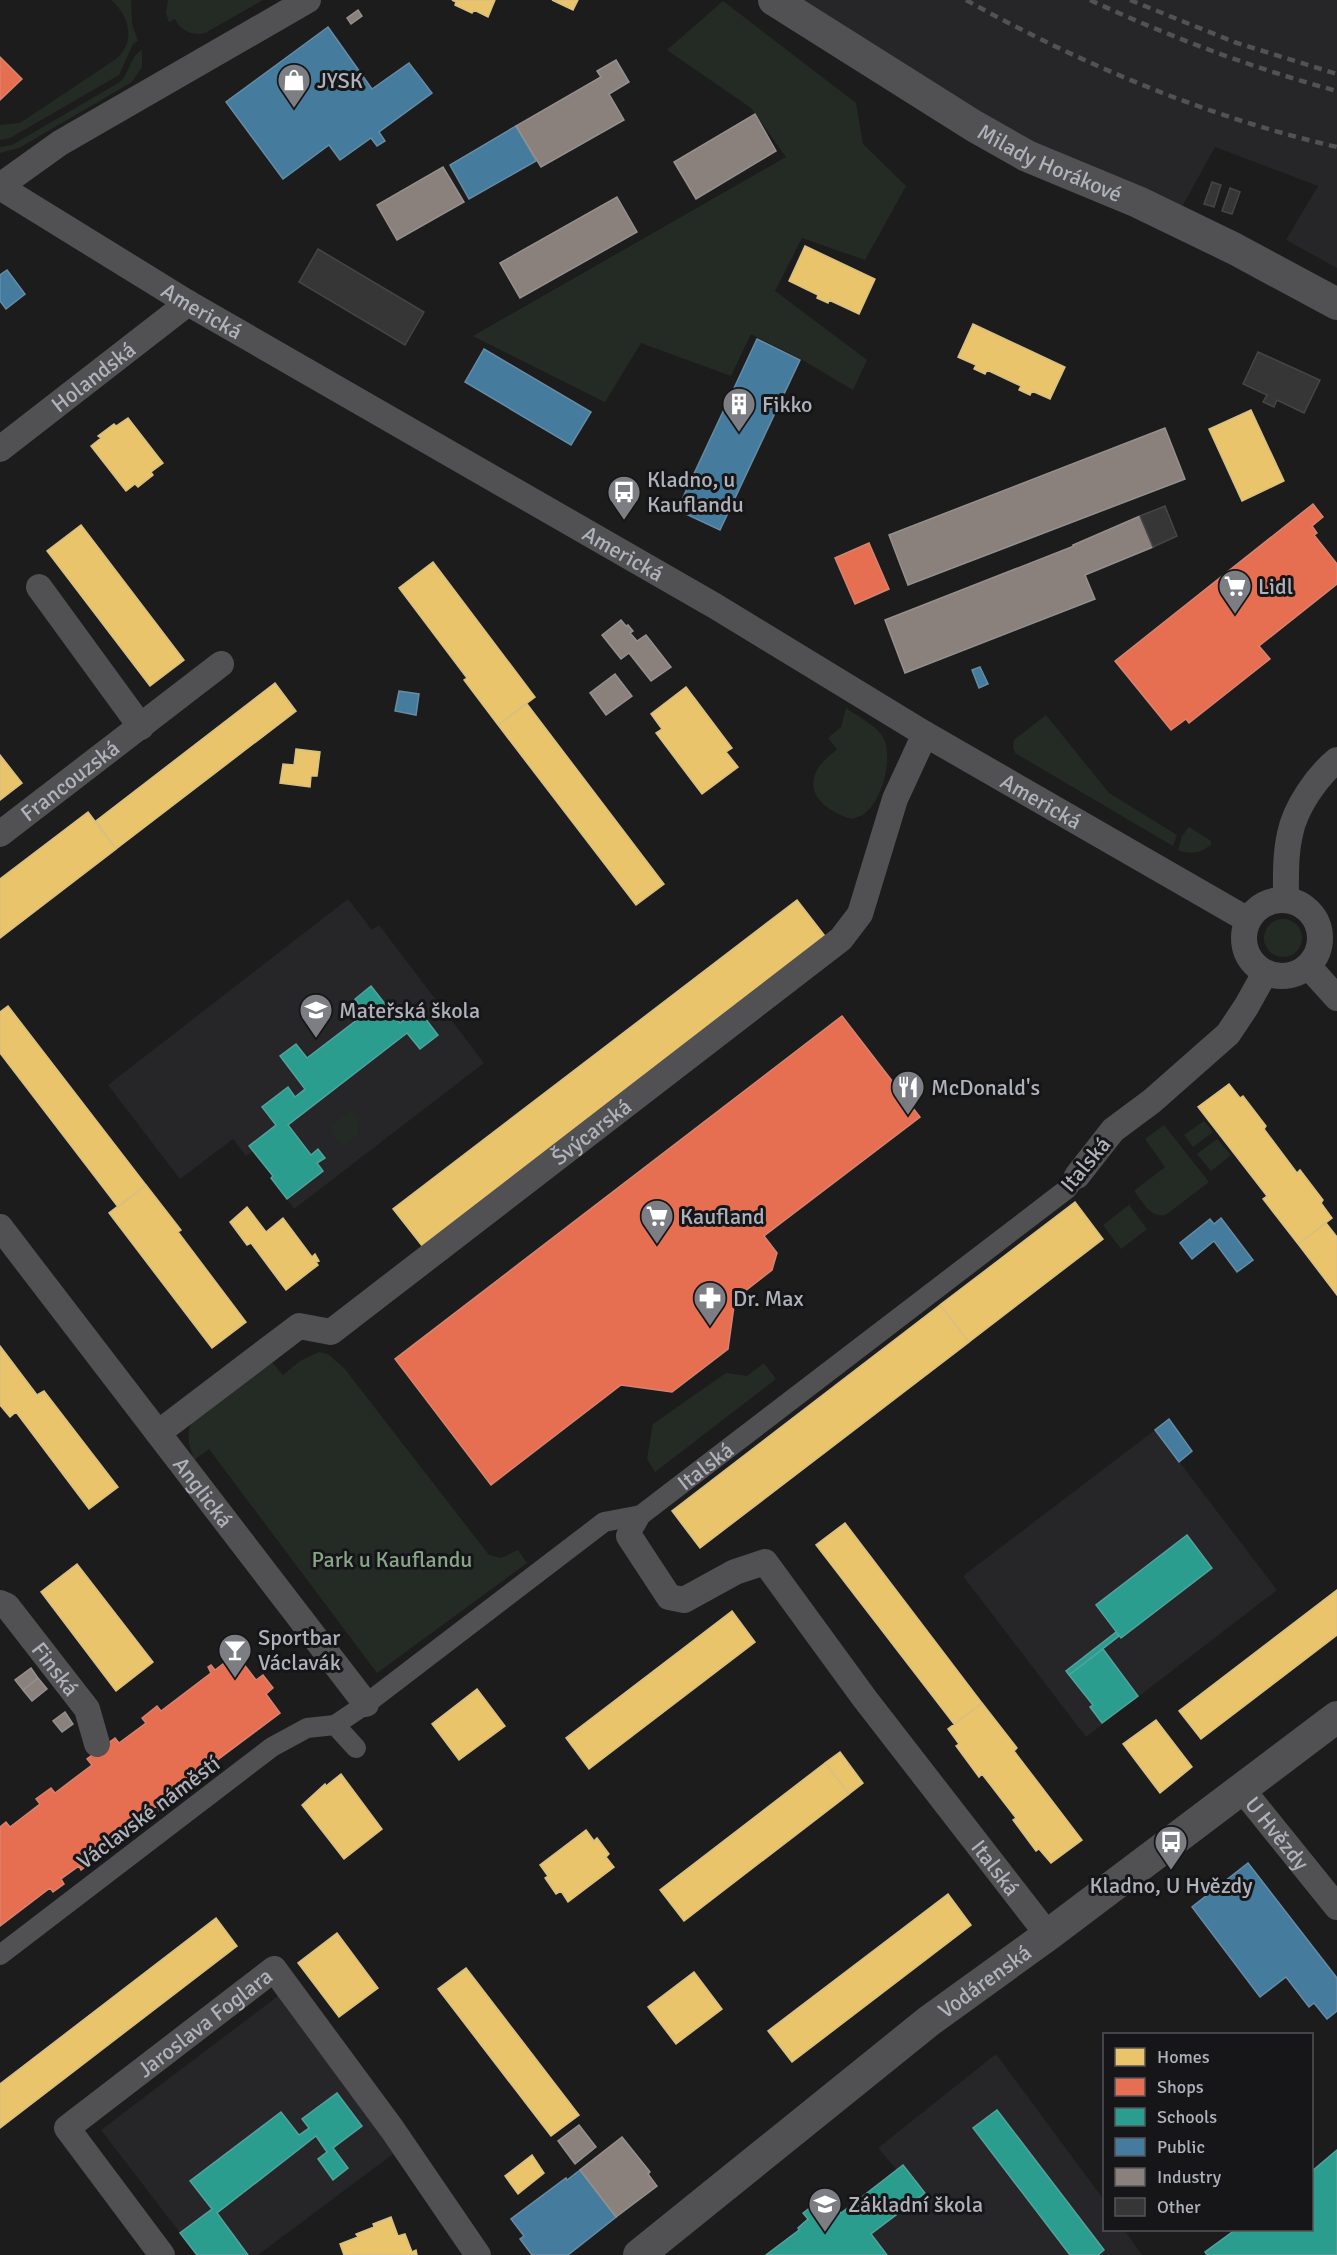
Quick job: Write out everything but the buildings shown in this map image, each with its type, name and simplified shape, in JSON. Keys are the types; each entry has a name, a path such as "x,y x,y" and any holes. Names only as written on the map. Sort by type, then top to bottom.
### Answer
{"street":[{"name":"Americká","path":"308,0 60,142 0,187 188,303 724,611 925,734 1248,920"},
{"name":"Milady Horákové","path":"774,0 974,126 1027,156 1138,202 1195,229 1337,304"},
{"name":"Holandská","path":"0,449 188,303"},
{"name":"Francouzská","path":"39,587 141,727"},
{"name":"Francouzská","path":"0,834 221,664"},
{"name":"Švýcarská","path":"158,1433 299,1326 331,1332 841,939 860,914 895,799 925,734"},
{"path":"1286,900 1290,832 1309,791 1337,760"},
{"path":"1278,900 1286,900 1306,908 1318,926 1319,947 1308,966 1297,974 1284,977 1265,973 1253,964 1244,946 1243,933 1248,920 1257,908 1278,900"},
{"path":"1308,966 1337,998"},
{"name":"Italská","path":"1048,1935 865,1699 765,1562 735,1572 684,1600 669,1597 635,1525 1067,1189 1113,1130 1152,1101 1228,1034 1246,1008 1265,973"},
{"name":"Anglická","path":"0,1227 366,1704"},
{"path":"356,1748 335,1725 366,1704 604,1522 635,1525"},
{"name":"Finská","path":"0,1603 7,1606 87,1709 97,1744"},
{"name":"Vodárenská","path":"639,2255 929,2021 1048,1935 1337,1717"},
{"name":"Václavské náměstí","path":"0,1955 272,1747 308,1728 335,1725"},
{"name":"U Hvězdy","path":"1240,1788 1337,1907"},
{"name":"Jaroslava Foglara","path":"162,2255 68,2128 274,1969 392,2129 478,2255"}],"shaded area":[{"path":"803,0 1337,0 1337,268 1286,240 1318,186 1215,147 1178,214 954,105"},
{"name":"Mateřská škola","path":"348,899 372,930 379,925 484,1063 294,1209 254,1151 246,1156 233,1139 180,1179 108,1085"},
{"path":"1155,1430 1277,1590 1086,1737 963,1576"},
{"path":"278,1996 401,2148 258,2255 197,2255 101,2130"},
{"path":"996,2054 1103,2199 1103,2231 1125,2231 1142,2255 766,2255 799,2230 798,2228 808,2219 803,2213 816,2203 821,2210 831,2202 841,2213 897,2170 878,2148"}],"green space":[{"path":"111,0 131,0 132,24 138,41 133,44 119,75 10,138 0,140 0,125 20,123 116,59 122,52 126,45 128,29 123,14"},
{"path":"168,0 263,0 205,33 196,34 187,32 175,19 169,22 166,13"},
{"path":"723,1 856,103 863,144 906,186 865,260 802,238 775,291 867,360 853,390 801,359 751,334 731,376 641,343 605,402 473,336 786,157 751,108 667,50"},
{"path":"142,50 142,67 132,82 19,148 0,153 0,147 12,145 120,82 135,56"},
{"path":"846,708 878,730 885,742 887,752 885,775 877,798 865,813 852,819 828,808 816,795 814,788 817,770 837,749 828,738 841,727"},
{"path":"1046,715 1109,793 1177,835 1173,846 1015,753 1014,740"},
{"path":"1189,827 1211,841 1211,845 1195,852 1178,850 1182,836"},
{"path":"1283,919 1297,924 1302,938 1297,952 1283,957 1269,952 1264,938 1269,924"},
{"path":"351,1111 360,1120 357,1134 344,1147 332,1133 332,1125"},
{"path":"1204,1121 1213,1132 1193,1147 1184,1135"},
{"path":"1164,1125 1209,1182 1167,1214 1161,1215 1148,1209 1134,1191 1165,1167 1145,1139"},
{"path":"1217,1139 1231,1155 1211,1171 1197,1154"},
{"path":"1129,1205 1147,1229 1121,1249 1103,1225"},
{"name":"Park u Kauflandu","path":"319,1352 328,1354 344,1368 489,1555 501,1558 518,1550 527,1563 377,1673 209,1449 194,1460 189,1444 189,1431 195,1419 213,1401 238,1382 270,1360 283,1375 300,1361"},
{"path":"764,1363 776,1379 655,1472 647,1459 653,1424 726,1373 747,1376"}],"railway":[{"path":"966,0 1055,46 1147,87 1241,121 1337,147"},
{"path":"1090,0 1212,51 1337,91"},
{"path":"1130,0 1234,42 1337,74"}],"place":[{"name":"JYSK","path":"294,109"},
{"name":"Fikko","path":"739,433"},
{"name":"Kladno, u Kauflandu","path":"624,521"},
{"name":"Lidl","path":"1235,615"},
{"name":"Mateřská škola","path":"316,1039"},
{"name":"McDonald's","path":"908,1116"},
{"name":"Kaufland","path":"657,1245"},
{"name":"Dr. Max","path":"710,1327"},
{"name":"Sportbar Václavák","path":"235,1679"},
{"name":"Kladno, U Hvězdy","path":"1171,1871"},
{"name":"Základní škola","path":"825,2233"}]}
